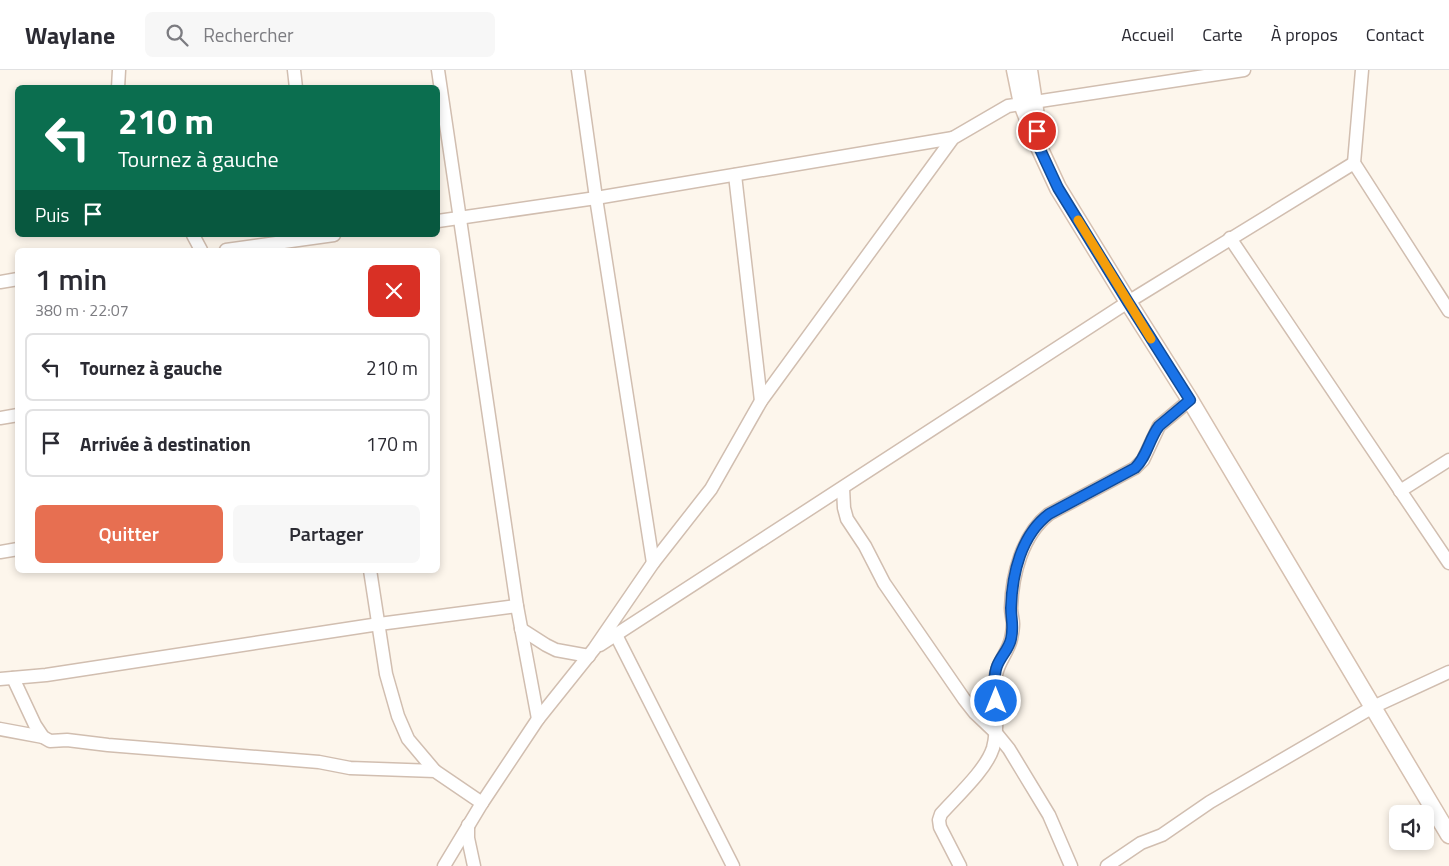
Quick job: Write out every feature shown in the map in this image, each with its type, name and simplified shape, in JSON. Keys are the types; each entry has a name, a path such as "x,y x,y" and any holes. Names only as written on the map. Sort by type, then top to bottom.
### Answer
{"main road":[{"path":"1015,70 1028,103 1036,116 1038,145 1058,188 1190,400 1449,835"},
{"path":"1028,103 1029,70"}],"street":[{"path":"118,85 119,70"},
{"path":"294,70 296,85"},
{"path":"438,70 517,606 538,719"},
{"path":"578,70 653,562"},
{"path":"440,221 596,198 954,138 1008,106 1244,70"},
{"path":"1362,70 1354,163 1449,311"},
{"path":"444,866 482,803 538,719 591,653 653,562 712,489 761,401 954,138"},
{"path":"521,629 556,650 591,653 1128,302 1354,163"},
{"path":"735,175 761,401"},
{"path":"194,237 201,248"},
{"path":"246,248 314,241 327,237"},
{"path":"1230,238 1449,563"},
{"path":"0,282 15,280"},
{"path":"960,866 940,827 939,820 941,814 984,765 993,749 996,734 995,685 997,666 1010,642 1013,625 1011,609 1013,582 1024,547 1039,522 1049,514 1135,468 1143,460 1159,426 1190,400"},
{"path":"0,418 15,416"},
{"path":"1400,491 1449,460"},
{"path":"843,488 844,508 848,519 865,546 884,583 964,699 1009,749 1044,807 1071,866"},
{"path":"0,552 15,550"},
{"path":"370,573 386,674 398,716 408,739 435,771 482,803"},
{"path":"3,678 46,676 379,624 517,606"},
{"path":"616,635 733,866"},
{"path":"1107,866 1140,843 1162,834 1210,802 1373,707 1449,672"},
{"path":"3,678 43,737"},
{"path":"0,729 43,737 50,741 67,740 319,762 350,768 435,771"},
{"path":"468,825 468,838 474,866"}],"slow traffic":[{"path":"1078,220 1151,339"}],"route":[{"path":"996,701 997,666 1008,649 1012,633 1011,609 1015,571 1024,547 1039,522 1049,514 1122,476 1139,465 1159,426 1190,400 1058,188 1038,145 1037,131"}]}
